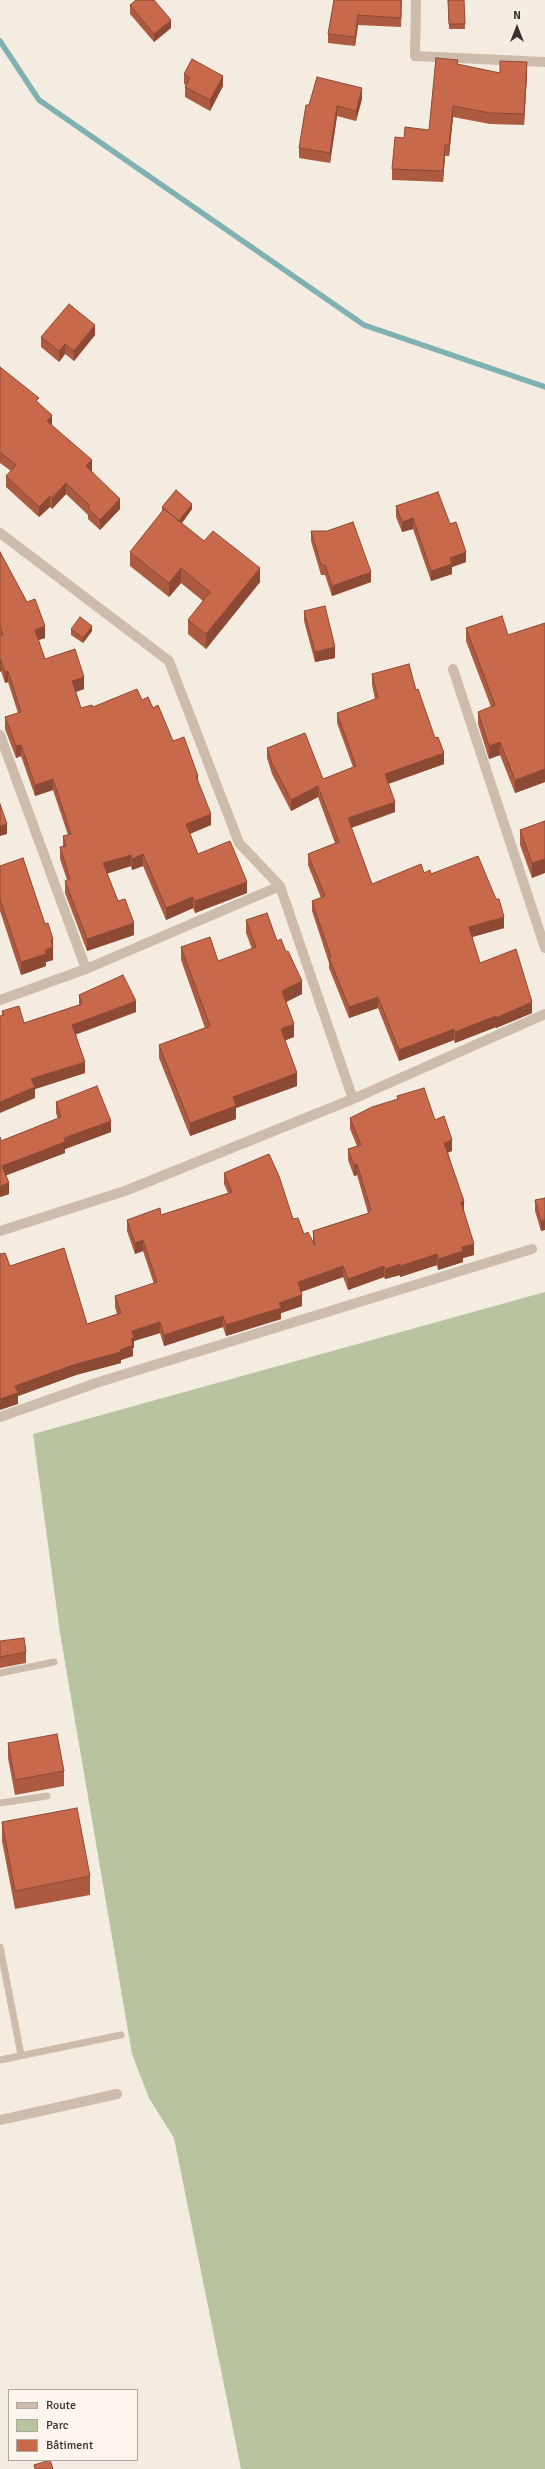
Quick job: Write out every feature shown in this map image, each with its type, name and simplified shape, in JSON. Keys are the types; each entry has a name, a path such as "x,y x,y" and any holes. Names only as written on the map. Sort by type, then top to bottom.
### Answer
{"street":[{"path":"416,0 415,56 545,62"},
{"path":"0,533 169,661 240,843 280,886 353,1099"},
{"path":"453,669 545,948"},
{"path":"0,735 86,969"},
{"path":"0,1000 86,969 280,886"},
{"path":"0,1231 125,1191 353,1099 545,1014"},
{"path":"0,1418 99,1382 532,1249"},
{"path":"0,2120 117,2094"}],"lane":[{"path":"0,1673 54,1662"},
{"path":"0,1803 47,1796"},
{"path":"1,1952 22,2055"},
{"path":"0,2060 121,2036"}],"green space":[{"path":"545,1292 545,2469 241,2469 174,2138 149,2098 132,2054 60,1633 33,1434"}],"building":[{"path":"136,0 154,0 171,20 154,34 130,5"},
{"path":"334,0 401,0 401,18 358,15 355,37 328,34"},
{"path":"448,0 464,0 465,24 449,24"},
{"path":"436,58 458,60 457,64 500,73 500,61 527,62 524,114 490,113 453,106 449,145 445,145 443,171 392,169 395,137 404,138 405,127 429,130"},
{"path":"192,59 223,76 210,100 185,87 190,78 184,74"},
{"path":"317,77 362,88 356,111 337,106 330,153 299,148 306,105 309,105"},
{"path":"69,304 95,325 74,351 65,344 59,351 41,337"},
{"path":"0,367 39,398 36,401 52,415 47,421 92,460 86,466 120,499 100,520 88,508 90,506 66,483 52,498 50,496 39,507 6,476 16,465 0,452"},
{"path":"176,490 192,504 179,521 162,507"},
{"path":"438,492 450,524 456,522 466,552 450,558 452,564 431,571 413,518 402,522 396,506"},
{"path":"164,509 204,541 213,531 260,568 206,634 188,620 210,592 181,568 169,583 130,552"},
{"path":"353,522 371,572 332,586 325,565 321,565 311,531 327,531"},
{"path":"0,552 27,602 35,599 45,626 35,630 45,659 75,649 84,677 72,681 81,708 92,705 93,707 137,689 142,700 148,697 153,708 158,705 173,741 184,737 198,776 196,776 211,814 186,824 198,854 230,841 247,882 195,901 193,897 166,908 143,854 132,859 131,855 103,863 118,901 125,899 134,923 87,939 65,881 70,879 60,847 66,846 63,836 71,834 53,779 35,785 21,745 16,746 5,717 21,712 8,671 5,672 0,660 0,636 3,635 0,626"},
{"path":"325,606 335,647 315,652 304,611"},
{"path":"502,616 508,635 545,623 545,769 515,780 500,742 489,746 478,712 495,705 466,628"},
{"path":"80,617 92,626 83,638 71,629"},
{"path":"409,664 416,690 418,689 435,738 438,737 444,753 385,774 395,802 348,818 372,884 421,864 424,873 430,870 431,874 478,856 496,899 499,899 504,917 469,927 480,963 516,949 532,1002 496,1018 496,1016 455,1032 454,1029 399,1050 378,997 349,1007 329,958 331,957 312,901 325,896 308,854 339,842 318,786 291,800 272,763 267,748 305,733 323,779 356,766 337,713 378,698 372,674"},
{"path":"0,804 7,824 0,826"},
{"path":"545,821 545,859 532,863 520,830"},
{"path":"23,858 45,924 48,923 53,939 51,940 53,947 45,950 46,954 21,962 0,899 0,866"},
{"path":"267,913 277,941 281,939 286,952 288,951 302,981 282,991 294,1024 281,1029 297,1073 233,1097 236,1106 190,1123 159,1045 210,1026 181,947 210,937 218,961 256,947 246,920"},
{"path":"123,975 136,1001 72,1025 85,1062 31,1079 35,1087 0,1102 0,1016 4,1015 2,1011 19,1006 24,1023 82,1004 79,995"},
{"path":"97,1086 111,1121 64,1138 65,1142 2,1166 9,1183 0,1186 0,1137 1,1141 61,1117 56,1102"},
{"path":"424,1088 435,1120 444,1116 452,1140 444,1143 464,1201 461,1202 474,1244 462,1247 463,1251 438,1259 437,1254 400,1266 400,1264 385,1269 384,1266 348,1279 343,1266 298,1282 302,1295 279,1303 281,1308 226,1325 223,1316 164,1335 160,1322 132,1331 134,1337 131,1339 133,1345 120,1350 121,1352 76,1364 15,1386 18,1393 0,1399 0,1254 5,1253 10,1266 64,1248 87,1324 121,1313 115,1296 157,1282 143,1240 135,1243 127,1220 160,1208 161,1215 232,1192 224,1173 269,1154 279,1176 293,1219 298,1218 304,1234 308,1232 315,1246 313,1231 369,1213 368,1211 371,1210 357,1164 354,1165 348,1149 361,1145 350,1118 372,1107 398,1099 397,1096"},
{"path":"545,1198 545,1219 541,1221 535,1200"},
{"path":"24,1638 26,1652 0,1657 0,1641"},
{"path":"57,1734 64,1771 15,1780 8,1743"},
{"path":"77,1808 90,1876 15,1891 2,1822"},
{"path":"50,2461 53,2469 35,2469 34,2465"}],"waterway":[{"path":"0,41 39,100 364,325 545,387"}]}
